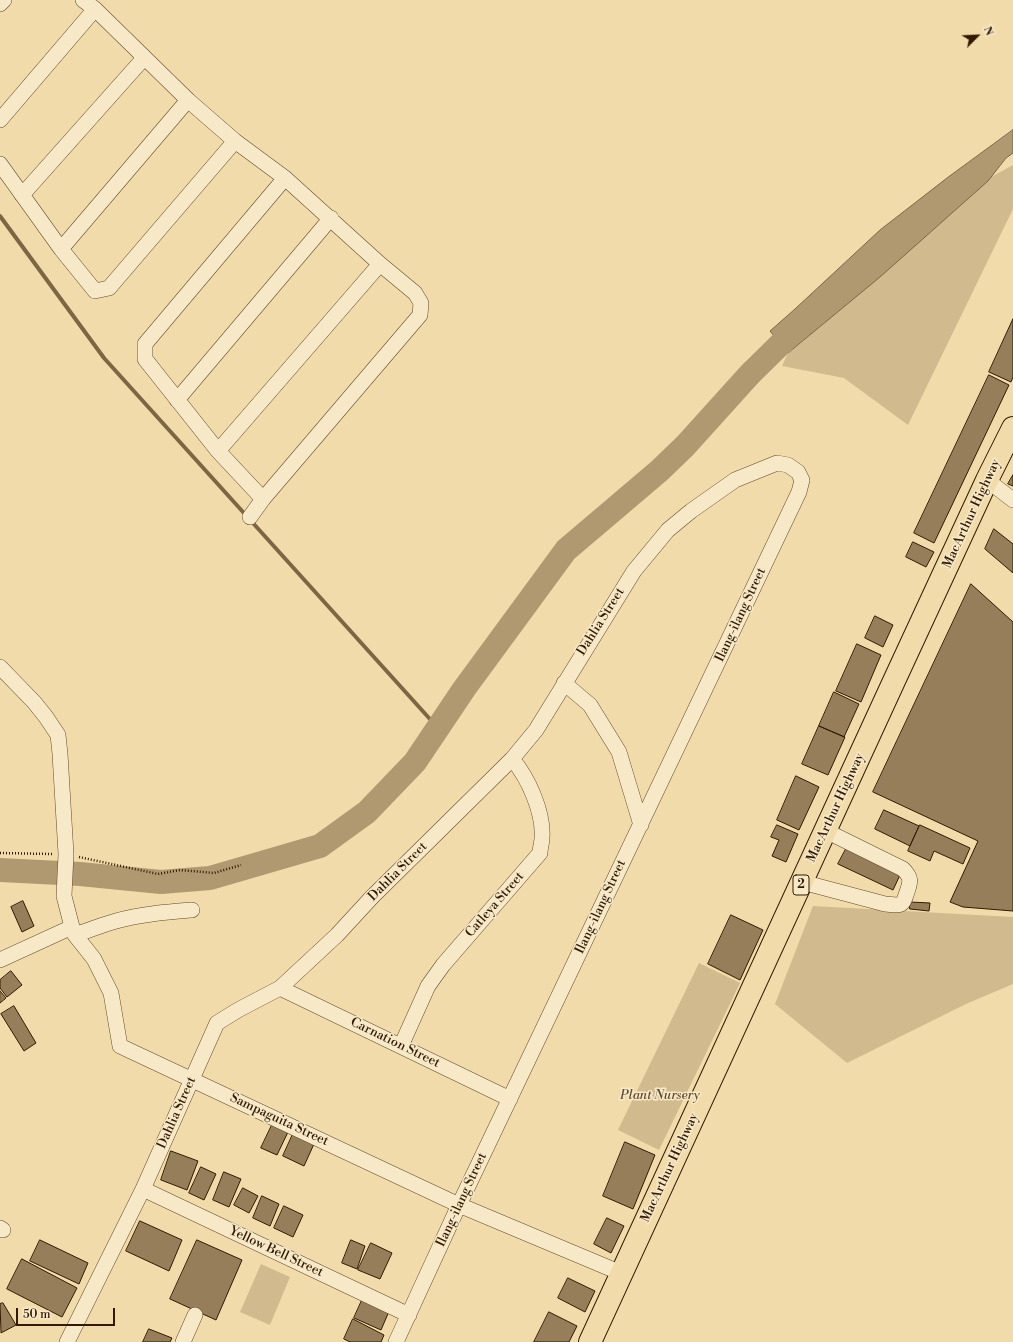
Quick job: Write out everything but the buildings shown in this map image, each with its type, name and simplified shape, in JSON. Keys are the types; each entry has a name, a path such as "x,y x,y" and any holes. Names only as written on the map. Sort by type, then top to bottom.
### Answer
{"highway":[{"name":"MacArthur Highway","path":"590,1342 1013,428"}],"street":[{"path":"0,4 4,0"},
{"path":"83,0 188,100 235,141 285,178 331,218 380,264 415,293 421,303 420,315 263,499 250,517"},
{"path":"0,120 95,10"},
{"path":"22,195 144,58"},
{"path":"61,248 188,100"},
{"path":"0,164 61,248 95,291 109,288 235,141"},
{"path":"263,499 218,451 145,359 144,344 285,178"},
{"path":"177,400 331,218"},
{"path":"218,451 380,264"},
{"name":"Dahlia Street","path":"67,1342 143,1189 217,1023 280,988 337,935 372,897 512,759 536,730 634,571 668,530 691,511 735,480 759,469 776,462 788,466 798,472"},
{"name":"Ilang-ilang Street","path":"396,1342 799,492 802,480 798,472"},
{"path":"988,480 1013,500"},
{"name":"Sampaguita Street","path":"0,667 34,702 58,735 66,856 64,896 73,931 94,959 111,993 120,1046 460,1205 621,1273"},
{"path":"564,683 590,705 619,752 641,825"},
{"name":"Catleya Street","path":"401,1046 428,986 443,965 540,853 542,838 541,822 535,800 519,767 512,759"},
{"path":"802,882 885,904 896,905 901,904 905,900 911,882 908,874 903,869 826,831"},
{"path":"0,960 73,931 132,917 169,911 192,910"},
{"name":"Carnation Street","path":"280,988 510,1099"},
{"name":"Yellow Bell Street","path":"143,1189 409,1316"},
{"path":"183,1342 195,1316"}],"path":[{"path":"0,853 66,856 158,874 180,870 214,873 241,865"}],"green space":[{"path":"1013,165 1013,209 908,425 844,378 782,366 788,353 848,303 991,177"},
{"path":"813,906 1013,917 1013,984 966,1004 847,1063 775,1004"},
{"name":"Plant Nursery","path":"699,963 740,983 659,1150 618,1130"},
{"path":"261,1264 290,1277 270,1325 240,1312"}],"shaded area":[{"path":"1013,130 1013,153 1006,158 988,181 880,277 788,353 770,331 880,230 947,178"}],"waterway":[{"path":"0,216 104,358 438,728"},
{"path":"0,870 80,874 161,882 210,878 320,846 367,812 415,762 464,689 566,550 659,471 685,446 750,374 804,321"}]}
